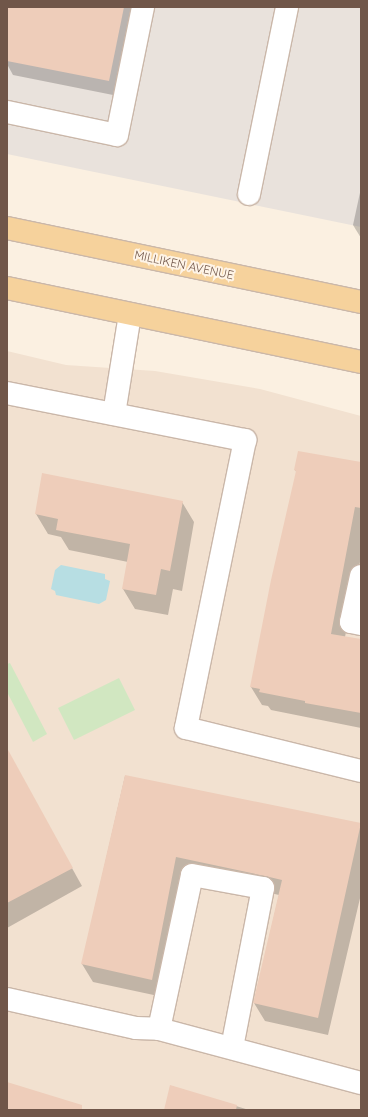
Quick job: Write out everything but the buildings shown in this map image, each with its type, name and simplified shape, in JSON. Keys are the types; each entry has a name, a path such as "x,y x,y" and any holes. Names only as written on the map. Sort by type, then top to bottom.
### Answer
{"main road":[{"name":"MILLIKEN AVENUE","path":"7,228 361,302"},
{"path":"7,288 361,362"}],"lane":[{"path":"7,112 117,135 143,7"},
{"path":"249,194 287,7"},
{"path":"114,414 130,314"},
{"path":"7,393 245,440 186,728 361,770"},
{"path":"361,576 351,622 361,624"},
{"path":"159,1029 192,875 263,888 232,1047"},
{"path":"7,999 136,1028 159,1029 232,1047 361,1083"}],"shaded area":[{"path":"7,7 361,7 361,227 7,154"},
{"path":"7,351 66,365 155,371 260,389 361,416 361,1110 7,1110"}],"green space":[{"path":"10,663 47,734 33,742 7,692 7,664"},
{"path":"119,678 135,710 74,740 58,708"}],"water":[{"path":"61,565 105,574 105,579 110,581 106,600 99,604 56,595 55,591 51,589 55,570"}]}
